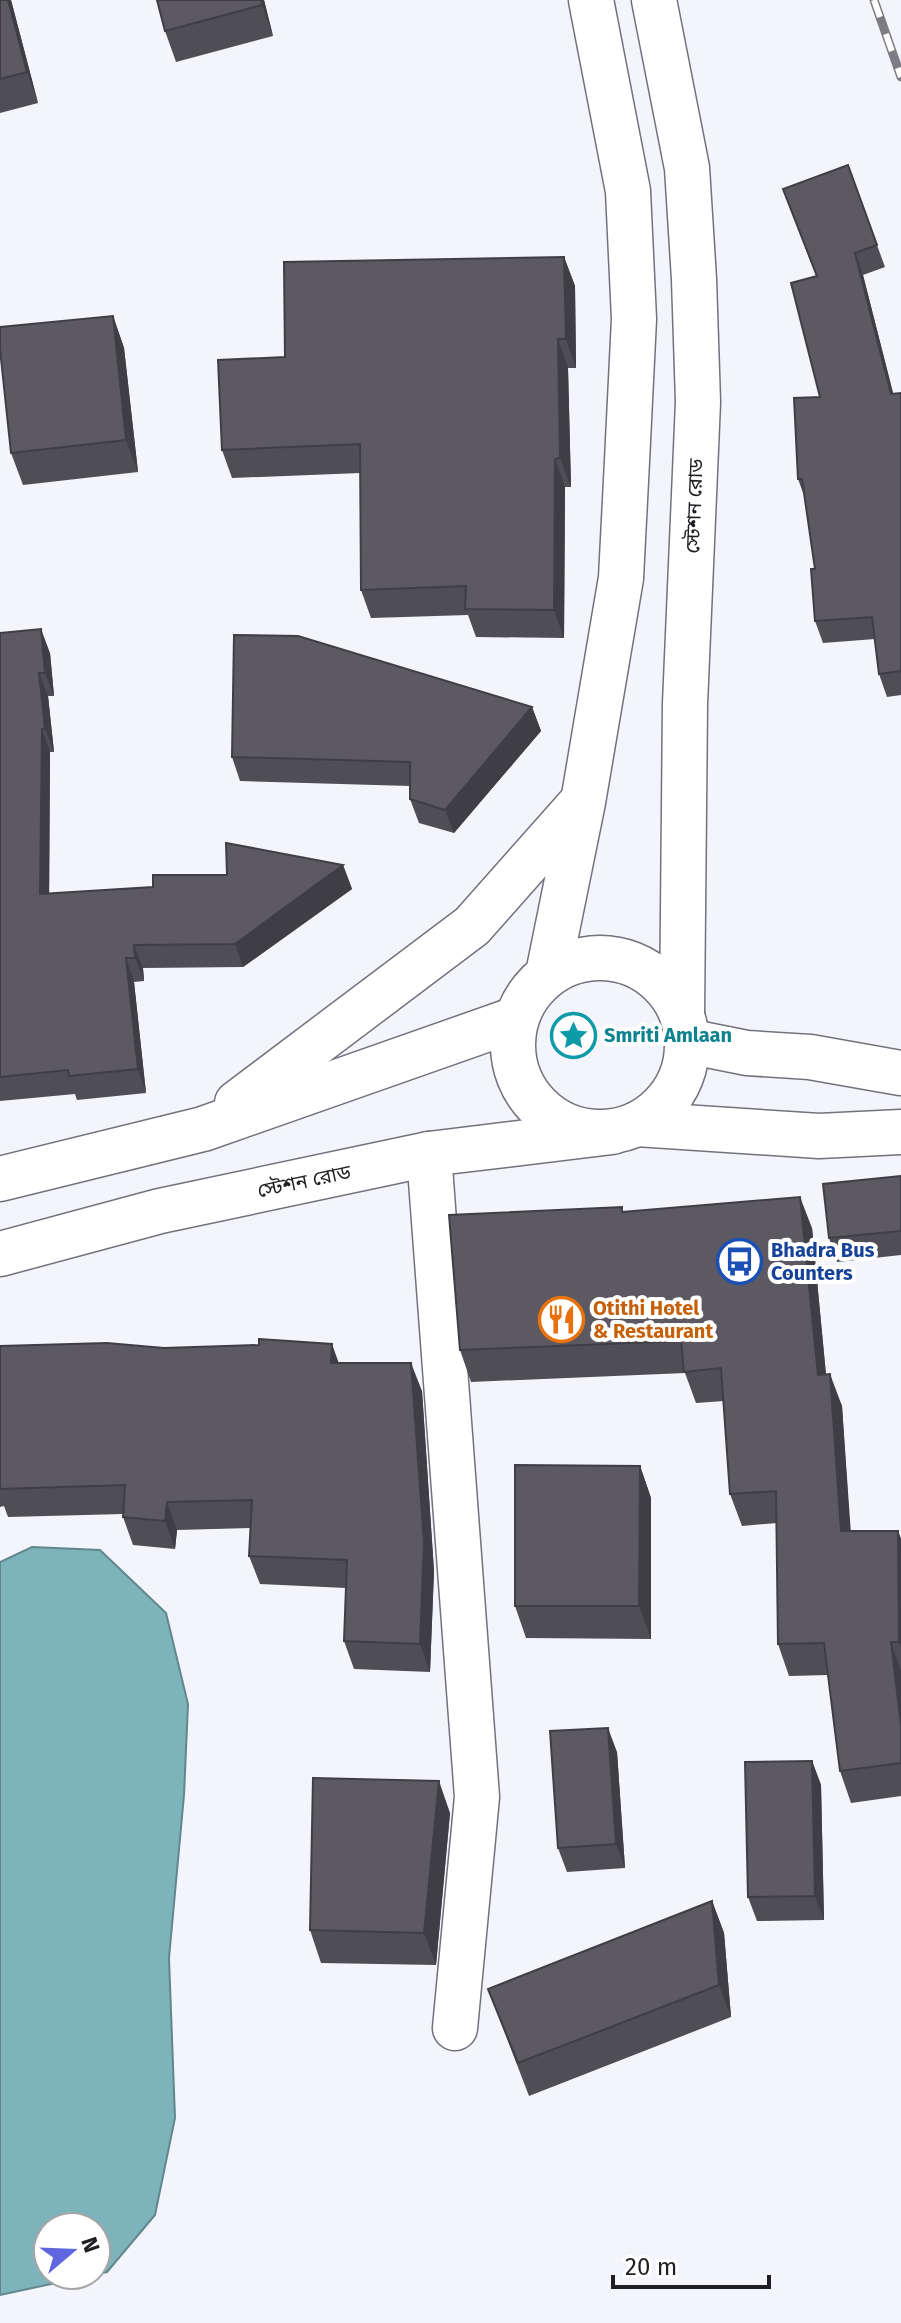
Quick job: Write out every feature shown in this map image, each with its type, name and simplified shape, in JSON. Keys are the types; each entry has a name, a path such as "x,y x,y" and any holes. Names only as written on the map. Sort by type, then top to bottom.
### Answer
{"main road":[{"path":"548,974 583,802 621,578 634,319 628,191 591,0"},
{"name":"স্টেশন রোড","path":"654,0 687,168 698,402 685,704 684,1028"},
{"path":"203,1129 472,926 583,802"},
{"path":"625,1128 654,1114 675,1090 684,1068 684,1028 669,993 648,972 615,959 587,958 572,962 548,974 534,986 516,1019 512,1048 517,1074 532,1101 556,1122 582,1131 625,1128 819,1136 901,1132"},
{"path":"0,1179 203,1129 516,1019"},
{"path":"684,1028 747,1053 810,1057 901,1073"},
{"name":"স্টেশন রোড","path":"0,1254 160,1211 429,1154 625,1128"},
{"path":"429,1154 477,1797 455,2028"}],"water":[{"path":"32,1547 100,1550 166,1613 188,1704 184,1795 169,1958 175,2118 155,2215 112,2266 112,2211 32,2211 32,2288 0,2295 0,1562"}],"building":[{"path":"0,0 8,0 27,72 0,79"},
{"path":"157,0 261,0 262,5 165,31"},
{"path":"848,165 877,245 855,253 891,394 901,393 901,671 879,674 872,617 815,621 811,569 815,569 802,479 798,479 794,398 820,397 791,283 817,276 783,189"},
{"path":"564,257 566,339 558,339 560,458 555,459 554,610 465,609 466,586 361,590 360,444 222,450 218,360 285,357 284,262"},
{"path":"113,316 126,440 11,453 0,327"},
{"path":"41,629 45,673 39,673 45,729 42,729 40,894 153,887 153,875 227,875 226,843 343,865 235,944 134,945 135,958 126,958 138,1069 69,1076 68,1070 0,1077 0,633"},
{"path":"234,635 298,636 532,707 445,810 410,799 410,762 232,757"},
{"path":"901,1176 901,1231 829,1238 823,1184"},
{"path":"800,1197 818,1375 830,1374 841,1531 898,1531 899,1642 891,1642 901,1725 901,1763 840,1771 824,1643 778,1644 776,1491 730,1494 721,1368 684,1372 681,1341 460,1350 449,1215 622,1207 622,1212"},
{"path":"259,1339 332,1344 331,1363 411,1363 424,1542 420,1644 344,1641 347,1560 249,1556 252,1500 167,1502 165,1521 123,1517 125,1485 0,1489 0,1346 107,1343 164,1348 259,1345"},
{"path":"515,1465 640,1466 639,1606 515,1606"},
{"path":"608,1728 616,1844 558,1848 550,1731"},
{"path":"812,1761 815,1896 748,1897 745,1762"},
{"path":"313,1778 439,1781 424,1933 310,1930"},
{"path":"712,1901 719,1985 518,2063 488,1989"}],"railway":[{"path":"874,0 901,77"}],"place":[{"name":"Smriti Amlaan","path":"573,1035"},
{"name":"Bhadra Bus Counters","path":"740,1262"},
{"name":"Otithi Hotel & Restaurant","path":"562,1320"}]}
